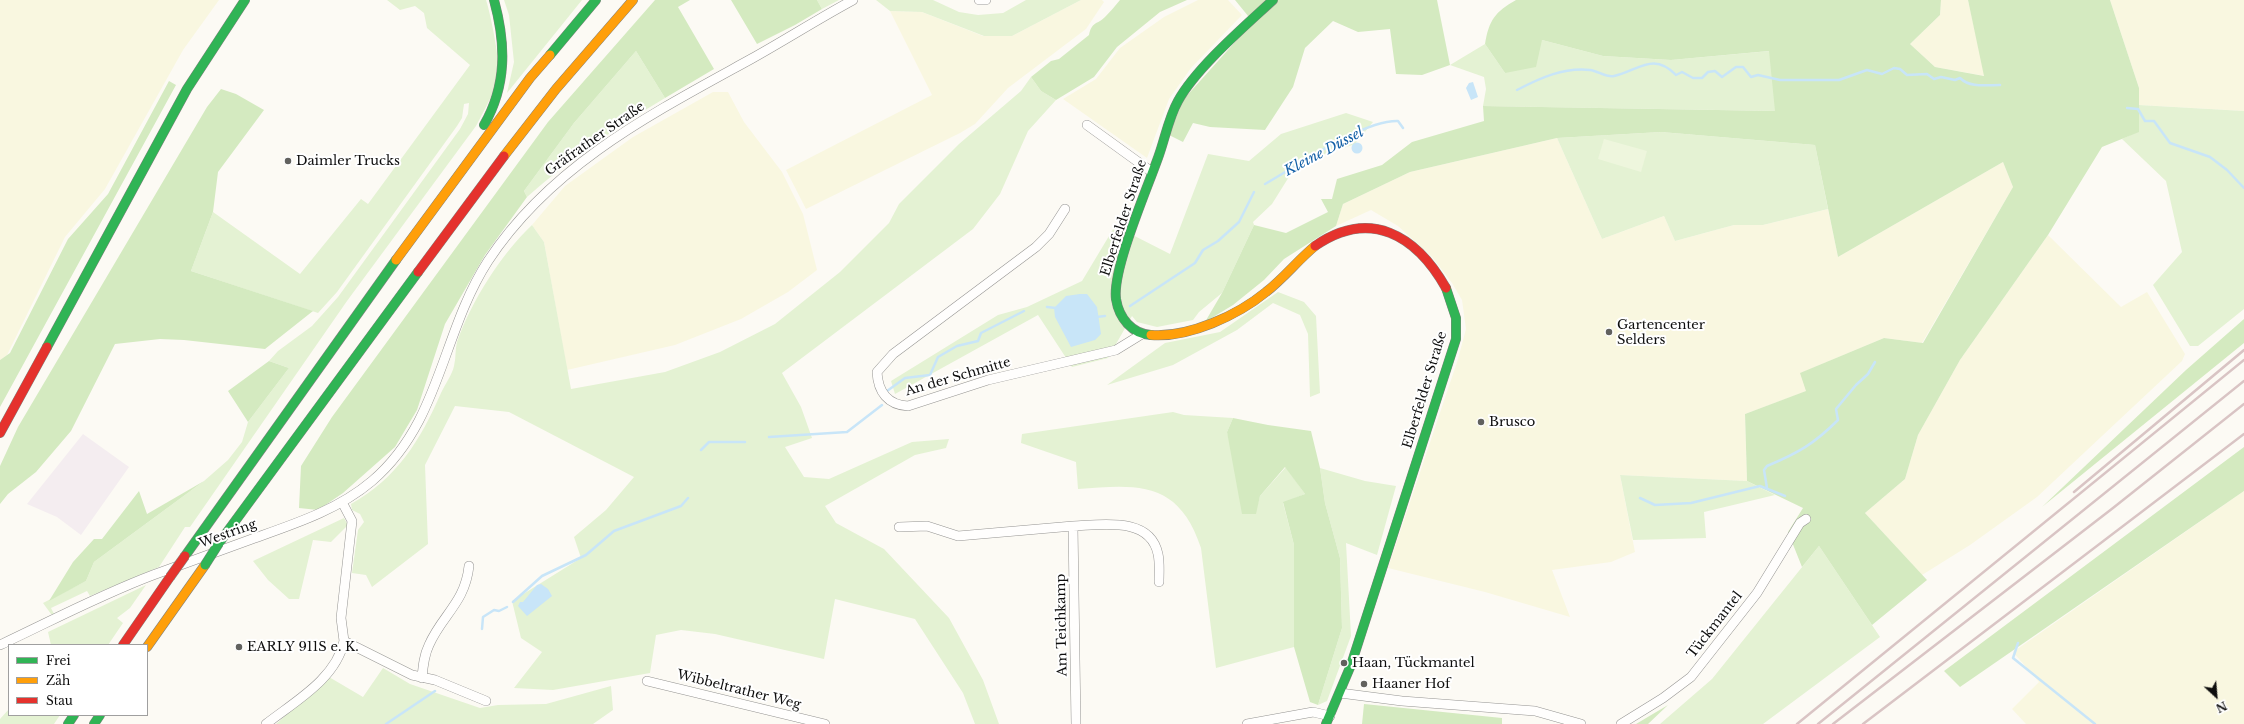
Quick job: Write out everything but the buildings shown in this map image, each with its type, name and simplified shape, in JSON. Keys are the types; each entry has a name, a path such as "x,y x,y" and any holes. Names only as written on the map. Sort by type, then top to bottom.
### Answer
{"main road":[{"path":"0,433 187,89 245,0"},
{"path":"436,204 496,102 502,81 504,58 502,32 494,0"},
{"path":"124,644 436,204 530,78 596,0"},
{"path":"148,647 219,543 509,149 561,83 633,0"},
{"name":"Elberfelder Straße","path":"1273,0 1240,30 1198,74 1178,101 1116,276 1115,293 1116,306 1123,318 1130,327 1142,334 1160,336 1196,330 1226,318 1266,292 1325,238 1353,228 1377,229 1394,235 1410,245 1425,258 1437,272 1448,291 1457,315 1458,328 1456,340 1340,693 1328,720"}],"street":[{"name":"Gräfrather Straße","path":"429,403 441,367 469,296 488,261 507,235 549,188 573,168 650,115 853,0"},
{"path":"979,0 986,0"},
{"path":"1087,125 1152,172"},
{"name":"An der Schmitte","path":"1065,209 1049,234 1036,247 893,354 882,364 877,372 882,392 889,401 899,406 908,406 988,380 1116,350 1142,334"},
{"name":"Westring","path":"0,645 118,589 284,527 342,502 357,493 391,464 414,433 429,403"},
{"path":"266,724 332,669 342,649 344,641 341,618 352,521 342,502"},
{"name":"Tückmantel","path":"1621,724 1663,698 1691,677 1757,592 1800,523 1806,519"},
{"path":"899,527 927,526 958,536 1073,526 1129,525 1145,532 1158,552 1159,582"},
{"name":"Am Teichkamp","path":"1073,526 1076,724"},
{"path":"422,678 424,658 429,644 460,598 468,577 469,566"},
{"path":"344,641 422,678 435,680 486,701"},
{"name":"Wibbeltrather Weg","path":"647,682 823,724"},
{"path":"1340,693 1402,701 1535,712 1580,724"},
{"path":"1247,724 1313,712 1328,720"}],"shaded area":[{"path":"0,0 219,0 183,50 105,189 65,237 7,355 0,360"},
{"path":"1081,0 1102,0 1104,2 1086,29 1008,88 975,124 960,133 806,209 786,170 932,95 890,11 922,12 983,36 1012,36"},
{"path":"1198,0 1228,0 1242,15 1191,68 1169,99 1147,158 1063,99 1096,79 1120,48 1164,17"},
{"path":"1941,0 1968,0 1985,76 1935,67 1910,44 1940,15"},
{"path":"2110,0 2244,0 2244,111 2139,105 2139,88"},
{"path":"713,92 728,92 744,122 782,172 803,214 817,270 788,292 741,319 675,345 567,370 544,242 532,225 565,186 633,137"},
{"path":"1557,138 1602,239 1664,216 1675,241 1734,225 1763,225 1828,209 1838,257 2003,162 2013,187 1922,343 1884,338 1801,373 1807,391 1745,414 1747,481 1620,475 1635,552 1611,562 1552,570 1570,617 1485,592 1388,568 1458,359 1466,329 1462,300 1452,283 1432,257 1398,226 1371,210 1336,226 1343,204 1410,172"},
{"path":"2048,235 2121,307 2147,292 2185,354 2182,361 2037,497 1970,545 1922,575 1865,513 1905,479 1918,435 1960,360"},
{"path":"83,434 129,467 81,535 57,517 27,504"},
{"path":"2244,491 2244,724 2026,724 2012,709 2039,682 2013,652"}],"green space":[{"path":"387,0 486,0 495,38 499,69 497,81 486,108 476,126 347,301 190,527 185,527 159,567 90,596 87,591 51,608 54,614 51,614 43,603 86,581 94,562 204,481 228,460 242,442 248,422 289,368 269,361 278,351 312,326 338,297 460,129 468,114 469,103 464,104 462,118 457,126 337,292 318,313 191,271 213,212 300,274 361,199 368,204 470,65 427,28 424,13 415,6 400,10"},
{"path":"504,0 582,0 507,93 514,62 509,15"},
{"path":"655,0 690,0 678,7 714,69 665,98 636,51 574,123 524,191 527,197 485,255 445,324 417,410 395,447 343,493 318,510 299,508 301,466 332,417 548,122"},
{"path":"731,0 817,0 822,9 795,25 757,44"},
{"path":"817,0 839,0 822,9"},
{"path":"876,0 933,0 959,12 978,15 1003,13 1026,0 1081,0 1012,36 984,36 922,12 890,11"},
{"path":"1120,0 1187,0 1160,12 1117,47 1094,77 1056,100 1041,91 1031,77 1051,61 1059,59 1089,35 1093,25 1105,17"},
{"path":"1235,0 1437,0 1450,65 1422,75 1396,74 1390,29 1358,32 1333,21 1305,48 1293,87 1265,130 1210,127 1193,123 1183,142 1169,135 1183,100 1253,22"},
{"path":"1516,0 1941,0 1940,15 1910,44 1935,67 1984,76 1968,0 2110,0 2139,88 2139,132 2102,147 2048,235 1960,360 1918,435 1905,479 1865,513 1927,580 1872,625 1819,546 1802,567 1788,532 1803,508 1747,481 1745,414 1806,391 1800,373 1884,338 1923,343 2013,187 2003,162 1838,257 1815,145 1661,132 1557,138 1410,172 1343,204 1336,226 1284,259 1264,280 1233,305 1205,322 1222,293 1254,225 1286,233 1328,212 1321,199 1332,199 1337,179 1382,165 1412,142 1484,121 1483,106 1775,111 1769,51 1671,60 1603,56 1542,40 1536,67 1505,73 1485,44 1494,18 1498,13"},
{"path":"1542,40 1603,56 1671,60 1770,51 1776,111 1483,106 1486,89 1484,77 1450,65 1485,44 1505,73"},
{"path":"636,51 665,98 593,144 527,197 524,191 574,123"},
{"path":"1031,77 1041,91 1056,100 1028,131 1000,194 973,229 782,373 801,407 812,438 785,447 804,477 829,479 912,442 949,439 946,448 915,455 825,506 836,523 884,549 949,618 983,680 999,724 975,724 963,693 915,619 835,599 824,659 715,634 681,630 656,635 650,673 553,690 514,688 542,652 521,638 512,601 581,558 574,537 606,510 634,477 509,412 455,406 425,465 428,544 372,587 366,575 352,573 358,530 364,522 360,514 352,510 351,504 367,494 394,470 405,457 425,427 452,373 455,363 457,342 470,311 498,264 532,225 544,242 571,389 665,372 720,352 775,324 840,272 889,223 899,204 959,144 1021,91"},
{"path":"169,81 176,85 0,407 0,360 10,353 68,239 108,194"},
{"path":"221,89 236,94 264,110 218,172 213,212 191,271 313,311 265,349 184,340 160,339 115,344 71,431 36,472 8,494 0,504 0,466 18,427 207,107"},
{"path":"2139,105 2244,111 2244,309 2198,346 2190,346 2153,285 2182,252 2166,181 2122,139 2139,131"},
{"path":"1346,113 1373,122 1355,144 1297,164 1272,204 1253,222 1254,225 1222,293 1199,312 1193,320 1157,327 1137,322 1132,316 1108,358 1072,367 1038,315 895,394 891,381 998,315 1027,307 1082,281 1115,226 1170,254 1208,154 1249,161 1281,134"},
{"path":"1661,132 1815,145 1828,209 1763,225 1734,225 1675,241 1664,216 1602,239 1557,138"},
{"path":"1604,139 1647,151 1641,172 1598,159"},
{"path":"1278,292 1304,302 1316,316 1320,393 1310,397 1308,334 1300,315 1273,303 1237,330 1173,365 1107,385 1165,343 1220,332"},
{"path":"2244,319 2244,343 2042,507 2186,370"},
{"path":"269,361 289,368 248,422 228,391"},
{"path":"1173,412 1184,415 1233,418 1227,432 1255,514 1260,496 1286,467 1305,494 1283,503 1294,545 1294,647 1216,668 1201,548 1192,526 1181,510 1168,499 1154,492 1138,488 1100,487 1078,489 1076,462 1021,443 1022,434"},
{"path":"1233,418 1311,431 1320,468 1325,503 1340,558 1342,628 1318,705 1310,702 1294,647 1294,545 1283,502 1305,494 1285,467 1260,496 1256,514 1242,514 1227,432"},
{"path":"2244,447 2244,491 1960,687 1944,671"},
{"path":"1320,468 1365,481 1396,486 1377,555 1346,543 1351,636 1327,701 1318,705 1342,628 1340,558 1325,503"},
{"path":"1620,475 1747,481 1775,495 1704,512 1706,538 1633,540"},
{"path":"204,481 94,562 86,581 49,601 73,562 94,539 102,539 139,491 147,514"},
{"path":"344,518 348,525 331,542 313,540 299,599 289,599 268,580 253,561"},
{"path":"1819,546 1880,637 1763,724 1660,724 1712,679"},
{"path":"146,585 130,608 117,618 123,623 109,644 51,644 48,632"},
{"path":"383,668 410,684 480,708 498,705 546,704 611,686 613,710 593,724 276,724 329,677 363,697"},
{"path":"1364,704 1502,718 1502,724 1362,724"},
{"path":"1668,705 1648,724 1636,724"},
{"path":"8,710 8,716 59,716 54,724 0,724 0,719"}],"water":[{"path":"1473,82 1478,97 1471,100 1466,88 1469,83"},
{"path":"1357,142 1361,144 1363,148 1361,152 1357,154 1353,152 1351,148 1353,144"},
{"path":"1087,294 1097,307 1101,334 1095,340 1071,347 1055,317 1054,308 1066,296"},
{"path":"541,584 548,589 552,596 527,616 518,606 520,602 523,602 537,585"}],"waterway":[{"name":"Kleine Düssel","path":"1517,90 1552,74 1571,70 1590,70 1605,75 1614,76 1653,63 1660,64 1668,68 1676,75 1682,72 1693,78 1702,78 1708,72 1715,71 1722,77 1736,67 1743,67 1751,77 1758,75 1780,80 1839,80 1867,70 1882,74 1894,68 1900,69 1907,75 1927,74 1934,79 1941,77 1955,80 1960,78 1973,85 2000,85"},
{"name":"Kleine Düssel","path":"2127,108 2138,109 2145,121 2154,121 2170,143 2210,157 2227,170 2244,188"},
{"name":"Kleine Düssel","path":"1265,184 1330,145 1367,128 1398,121 1403,128"},
{"name":"Kleine Düssel","path":"1130,306 1195,263 1203,250 1218,241 1239,222 1254,192"},
{"name":"Kleine Düssel","path":"1047,307 1056,308"},
{"name":"Kleine Düssel","path":"887,391 905,378 930,375 938,357 957,346 978,341 981,333 1024,311"},
{"name":"Kleine Düssel","path":"1096,317 1105,316"},
{"path":"1767,488 1764,470 1767,466 1788,457 1813,442 1838,420 1836,409 1856,385 1868,374 1875,362"},
{"name":"Kleine Düssel","path":"769,437 847,432 882,405"},
{"name":"Kleine Düssel","path":"701,450 709,442 745,442"},
{"path":"1640,498 1655,505 1691,503 1760,486 1785,496"},
{"name":"Kleine Düssel","path":"513,602 542,576 586,555 614,531 681,506 688,498"},
{"name":"Kleine Düssel","path":"482,629 483,617 494,610 499,611 507,607"},
{"path":"2018,643 2013,658 2095,724"},
{"name":"Kleine Düssel","path":"386,724 435,691"}],"railway":[{"path":"2074,492 2244,350"},
{"path":"1797,724 2244,360"},
{"path":"1818,724 2244,381"},
{"path":"1833,724 2113,508 2244,404"},
{"path":"1863,724 2244,434"}],"traffic: fast":[{"path":"47,347 187,89 245,0"},
{"path":"484,125 492,110 497,95 502,64 501,32 494,0"},
{"path":"550,55 596,0"},
{"path":"1151,335 1138,332 1123,318 1116,299 1116,286 1119,268 1125,249 1159,155 1172,114 1178,101 1196,75 1235,35 1273,0"},
{"path":"185,556 396,260"},
{"path":"219,543 418,272"},
{"path":"1326,724 1351,665 1456,339 1456,318 1446,288"},
{"path":"205,565 219,543"},
{"path":"68,724 73,716"},
{"path":"94,724 99,716"}],"traffic: slow":[{"path":"504,156 556,89 633,0"},
{"path":"396,260 530,78 550,55"},
{"path":"1151,335 1166,335 1197,329 1227,317 1242,309 1273,287 1315,246"},
{"path":"148,646 205,565"}],"traffic: jam":[{"path":"418,272 504,156"},
{"path":"1315,246 1335,235 1354,229 1373,229 1390,233 1406,241 1421,254 1434,269 1446,288"},
{"path":"0,433 47,347"},
{"path":"170,577 185,556"},
{"path":"124,644 170,577"}],"place":[{"name":"Daimler Trucks","path":"288,161"},
{"name":"Gartencenter Selders","path":"1609,332"},
{"name":"Brusco","path":"1481,422"},
{"name":"EARLY 911S e. K.","path":"239,647"},
{"name":"Haan, Tückmantel","path":"1344,663"},
{"name":"Haaner Hof","path":"1364,684"}]}
